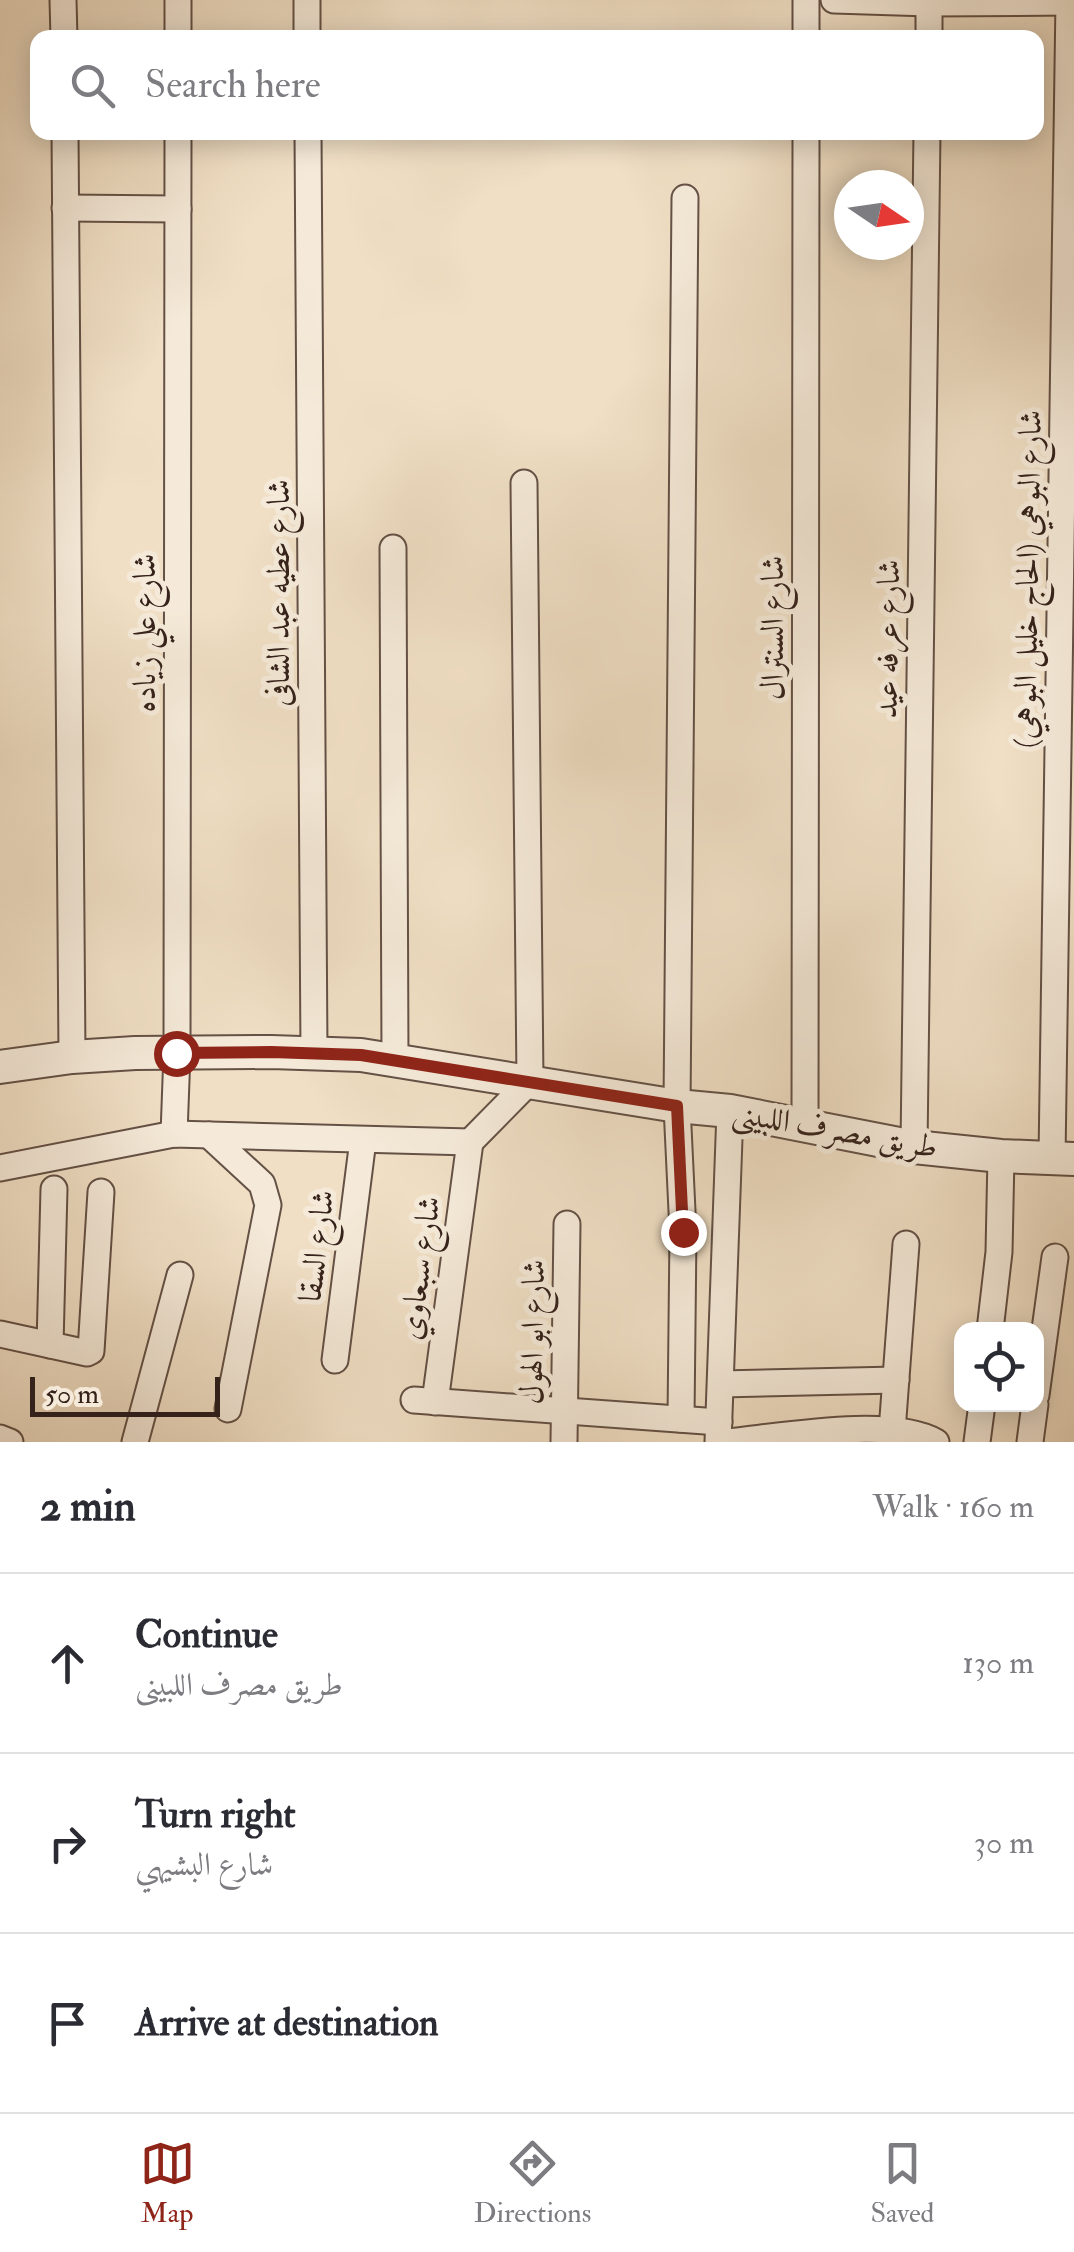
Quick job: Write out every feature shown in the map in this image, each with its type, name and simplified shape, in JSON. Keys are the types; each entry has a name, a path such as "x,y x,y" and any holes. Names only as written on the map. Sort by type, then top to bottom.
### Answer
{"street":[{"path":"63,0 64,30"},
{"path":"178,0 178,30"},
{"path":"307,0 307,30"},
{"path":"806,0 806,30"},
{"path":"834,0 1070,1"},
{"name":"شارع البوهي (الحاج خليل البوهي)","path":"1063,1159 1070,1"},
{"path":"928,30 929,2"},
{"path":"64,140 72,1057"},
{"name":"شارع علي زياده","path":"174,1134 178,140"},
{"name":"شارع عطيه عبد الشافى","path":"308,140 314,1053"},
{"name":"شارع السنترال","path":"805,1124 806,140"},
{"name":"شارع عرفه عيد","path":"914,1147 927,140"},
{"path":"681,1419 683,1232 677,1106 686,198"},
{"path":"65,208 178,209"},
{"path":"0,1168 174,1134 470,1142 530,1081 524,483"},
{"path":"393,548 395,1059"},
{"name":"طريق مصرف اللبينى","path":"0,1067 72,1057 176,1053 314,1053 395,1059 677,1106 730,1111 914,1147 1063,1159"},
{"path":"722,1435 730,1111"},
{"path":"209,1135 262,1184 268,1204 228,1408"},
{"name":"شارع السقا","path":"335,1360 362,1140"},
{"name":"شارع سبعاوي","path":"470,1142 424,1401 564,1411"},
{"path":"991,1322 999,1252 1001,1156"},
{"path":"50,1345 54,1190"},
{"path":"0,1334 87,1353 92,1349 101,1192"},
{"name":"شارع ابو الهول","path":"564,1442 568,1224"},
{"path":"892,1431 906,1244"},
{"path":"1044,1340 1056,1257"},
{"path":"135,1442 180,1275"},
{"path":"721,1384 896,1380"},
{"path":"564,1411 681,1419 722,1435 892,1431 919,1434 936,1442"},
{"path":"978,1442 981,1412"},
{"path":"1030,1442 1034,1412"},
{"path":"0,1438 10,1442"}],"route":[{"path":"176,1053 361,1055 677,1106 683,1232"}]}
